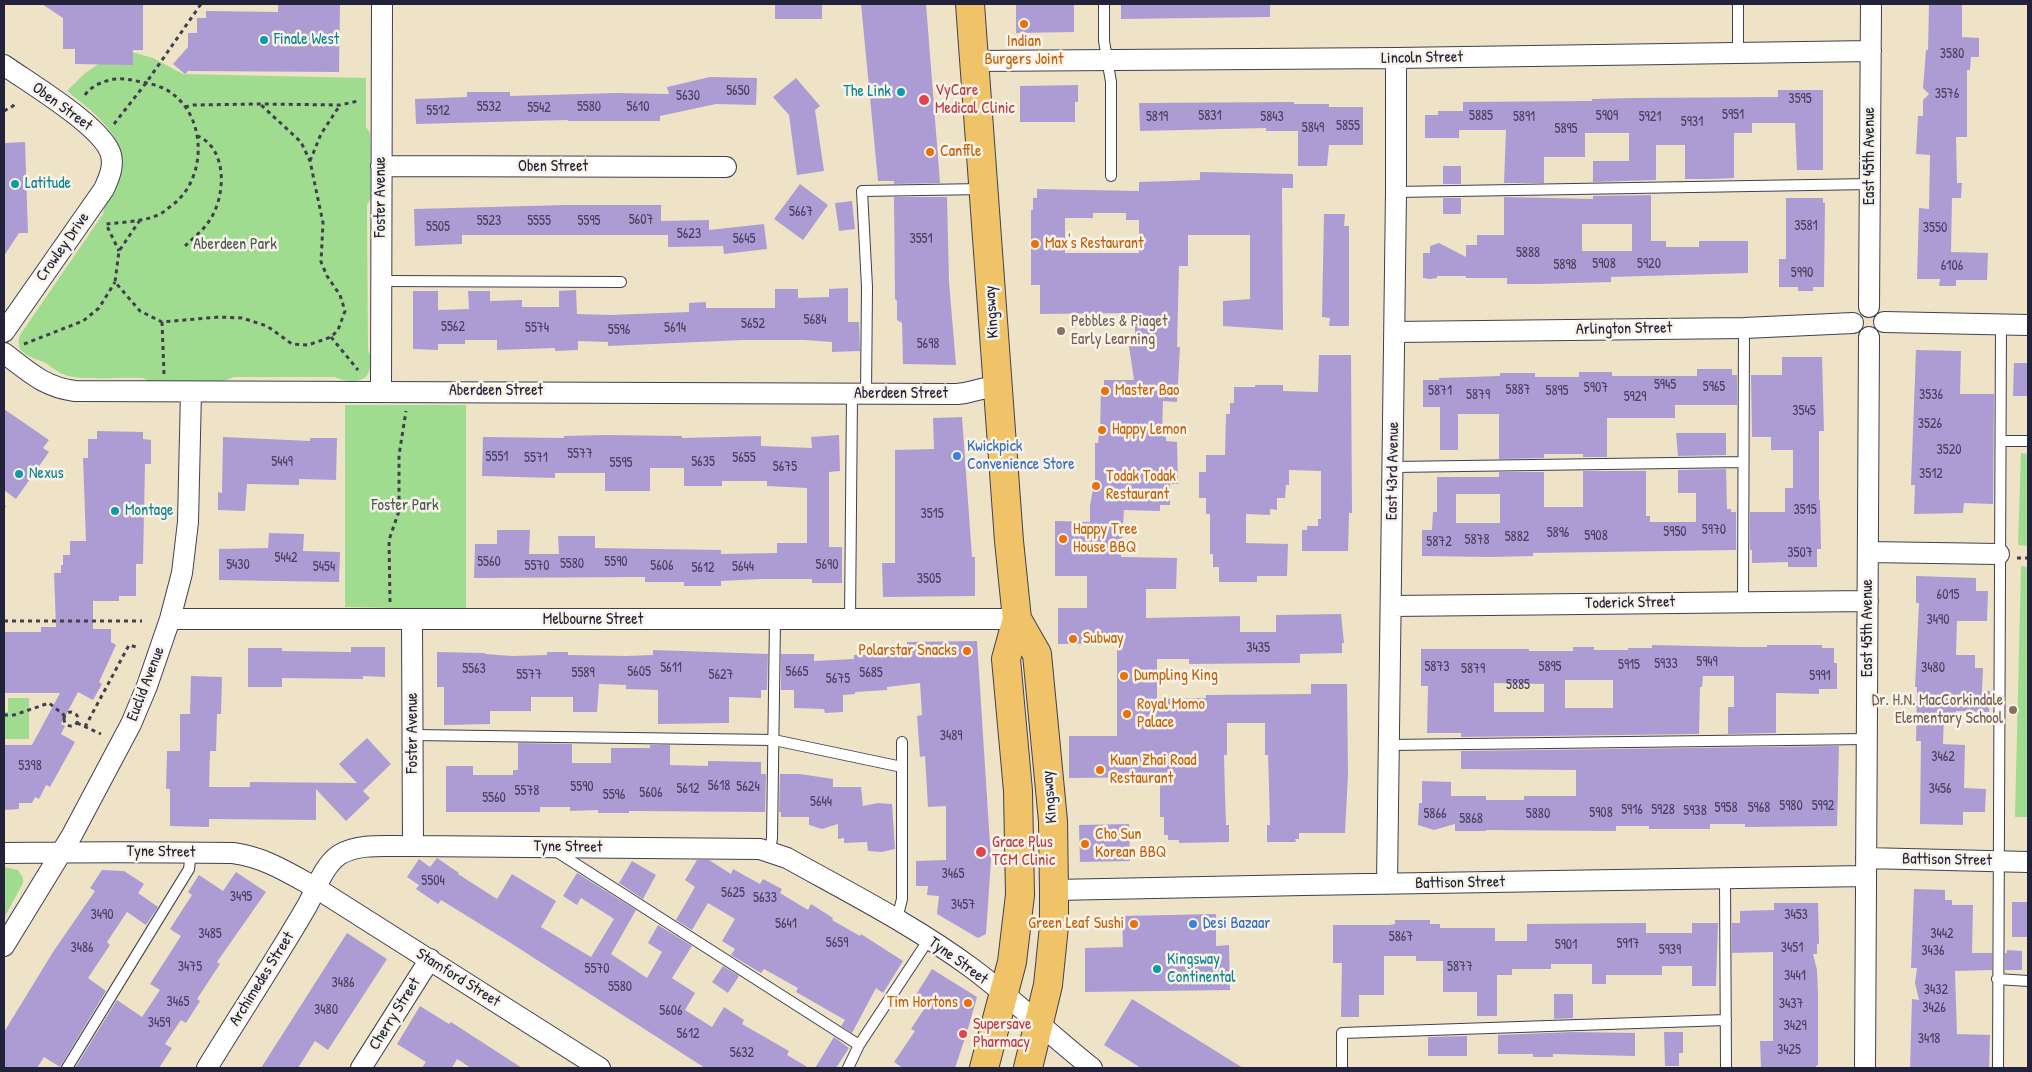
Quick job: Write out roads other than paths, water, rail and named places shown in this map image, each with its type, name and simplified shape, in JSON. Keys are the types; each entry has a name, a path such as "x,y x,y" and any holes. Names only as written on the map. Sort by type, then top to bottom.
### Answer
{"main road":[{"name":"Kingsway","path":"970,4 1017,619 1006,658 1018,792 1020,895 1014,951 984,1068"},
{"name":"Kingsway","path":"1017,619 1037,654 1052,821 1054,890 1054,926 1048,985 1028,1068"}],"street":[{"name":"Foster Avenue","path":"382,4 382,391"},
{"name":"East 45th Avenue","path":"1869,307 1871,4"},
{"name":"Lincoln Street","path":"974,61 1396,58 1871,51"},
{"name":"East 43rd Avenue","path":"1388,884 1394,467 1396,58"},
{"name":"Oben Street","path":"4,65 79,117 106,144 111,156"},
{"name":"Crowley Drive","path":"4,332 104,188 111,170 111,156"},
{"name":"Oben Street","path":"381,166 726,167"},
{"path":"1869,307 1878,310 1884,322 1878,334 1869,337 1860,335 1854,328 1853,323 1860,310 1869,307"},
{"path":"1884,322 2028,325"},
{"name":"Arlington Street","path":"1395,332 1744,328 1853,323"},
{"name":"East 45th Avenue","path":"1865,1068 1869,337"},
{"name":"Aberdeen Street","path":"4,353 44,383 60,390 76,392 382,391 859,394 965,393 998,384"},
{"name":"Euclid Avenue","path":"4,946 60,853 131,724 147,686 170,619 182,573 188,522 191,392"},
{"path":"1868,552 1999,554"},
{"name":"Toderick Street","path":"1392,606 1868,601"},
{"name":"Melbourne Street","path":"170,619 1017,619"},
{"name":"Foster Avenue","path":"412,620 414,846"},
{"name":"Tyne Street","path":"4,853 89,851 233,852 252,855 271,863 316,888 330,864 338,856 350,849 368,847 760,849 787,858 897,919 929,939 974,970 1092,1068"},
{"name":"Battison Street","path":"1054,890 1725,879 1866,867 1998,861 2028,862"},
{"name":"Stamford Street","path":"316,888 600,1068"},
{"name":"Archimedes Street","path":"207,1068 316,888"},
{"name":"Cherry Street","path":"361,1068 430,960"}],"lane":[{"path":"1104,4 1104,41 1111,82 1111,176"},
{"path":"1738,4 1738,52"},
{"path":"1396,192 1870,184"},
{"path":"850,620 859,394 867,287 862,191 983,189"},
{"path":"382,281 621,282"},
{"path":"1998,1068 2001,324"},
{"path":"1743,602 1744,328"},
{"path":"2001,441 2028,442"},
{"path":"1394,467 1743,462"},
{"path":"770,851 772,838 775,620"},
{"path":"414,735 774,740 902,767"},
{"path":"1389,745 1867,739"},
{"path":"897,919 902,899 902,742"},
{"path":"549,847 859,1045"},
{"path":"68,1068 190,869 191,852"},
{"path":"1725,879 1726,1068"},
{"path":"848,1068 859,1045 929,939"},
{"path":"1997,980 2028,981"},
{"path":"1342,1068 1342,1032 1726,1020"}],"place":[{"name":"Indian Burgers Joint","path":"1024,24"},
{"name":"Finale West","path":"264,40"},
{"name":"The Link","path":"901,92"},
{"name":"VyCare Medical Clinic","path":"924,100"},
{"name":"Canffle","path":"930,152"},
{"name":"Latitude","path":"15,184"},
{"name":"Max's Restaurant","path":"1035,244"},
{"name":"Pebbles & Piaget Early Learning","path":"1061,331"},
{"name":"Master Bao","path":"1105,391"},
{"name":"Happy Lemon","path":"1102,430"},
{"name":"Kwickpick Convenience Store","path":"957,456"},
{"name":"Nexus","path":"19,474"},
{"name":"Todak Todak Restaurant","path":"1096,486"},
{"name":"Montage","path":"115,511"},
{"name":"Happy Tree House BBQ","path":"1063,539"},
{"name":"Subway","path":"1073,639"},
{"name":"Polarstar Snacks","path":"967,651"},
{"name":"Dumpling King","path":"1124,676"},
{"name":"Dr. H.N. MacCorkindale Elementary School","path":"2013,710"},
{"name":"Royal Momo Palace","path":"1127,714"},
{"name":"Kuan Zhai Road Restaurant","path":"1100,770"},
{"name":"Cho Sun Korean BBQ","path":"1085,844"},
{"name":"Grace Plus TCM Clinic","path":"981,852"},
{"name":"Green Leaf Sushi","path":"1134,924"},
{"name":"Desi Bazaar","path":"1193,924"},
{"name":"Kingsway Continental","path":"1157,969"},
{"name":"Tim Hortons","path":"968,1003"},
{"name":"Supersave Pharmacy","path":"963,1034"}],"park label":[{"name":"Aberdeen Park","path":"235,245"},
{"name":"Foster Park","path":"405,506"}]}
